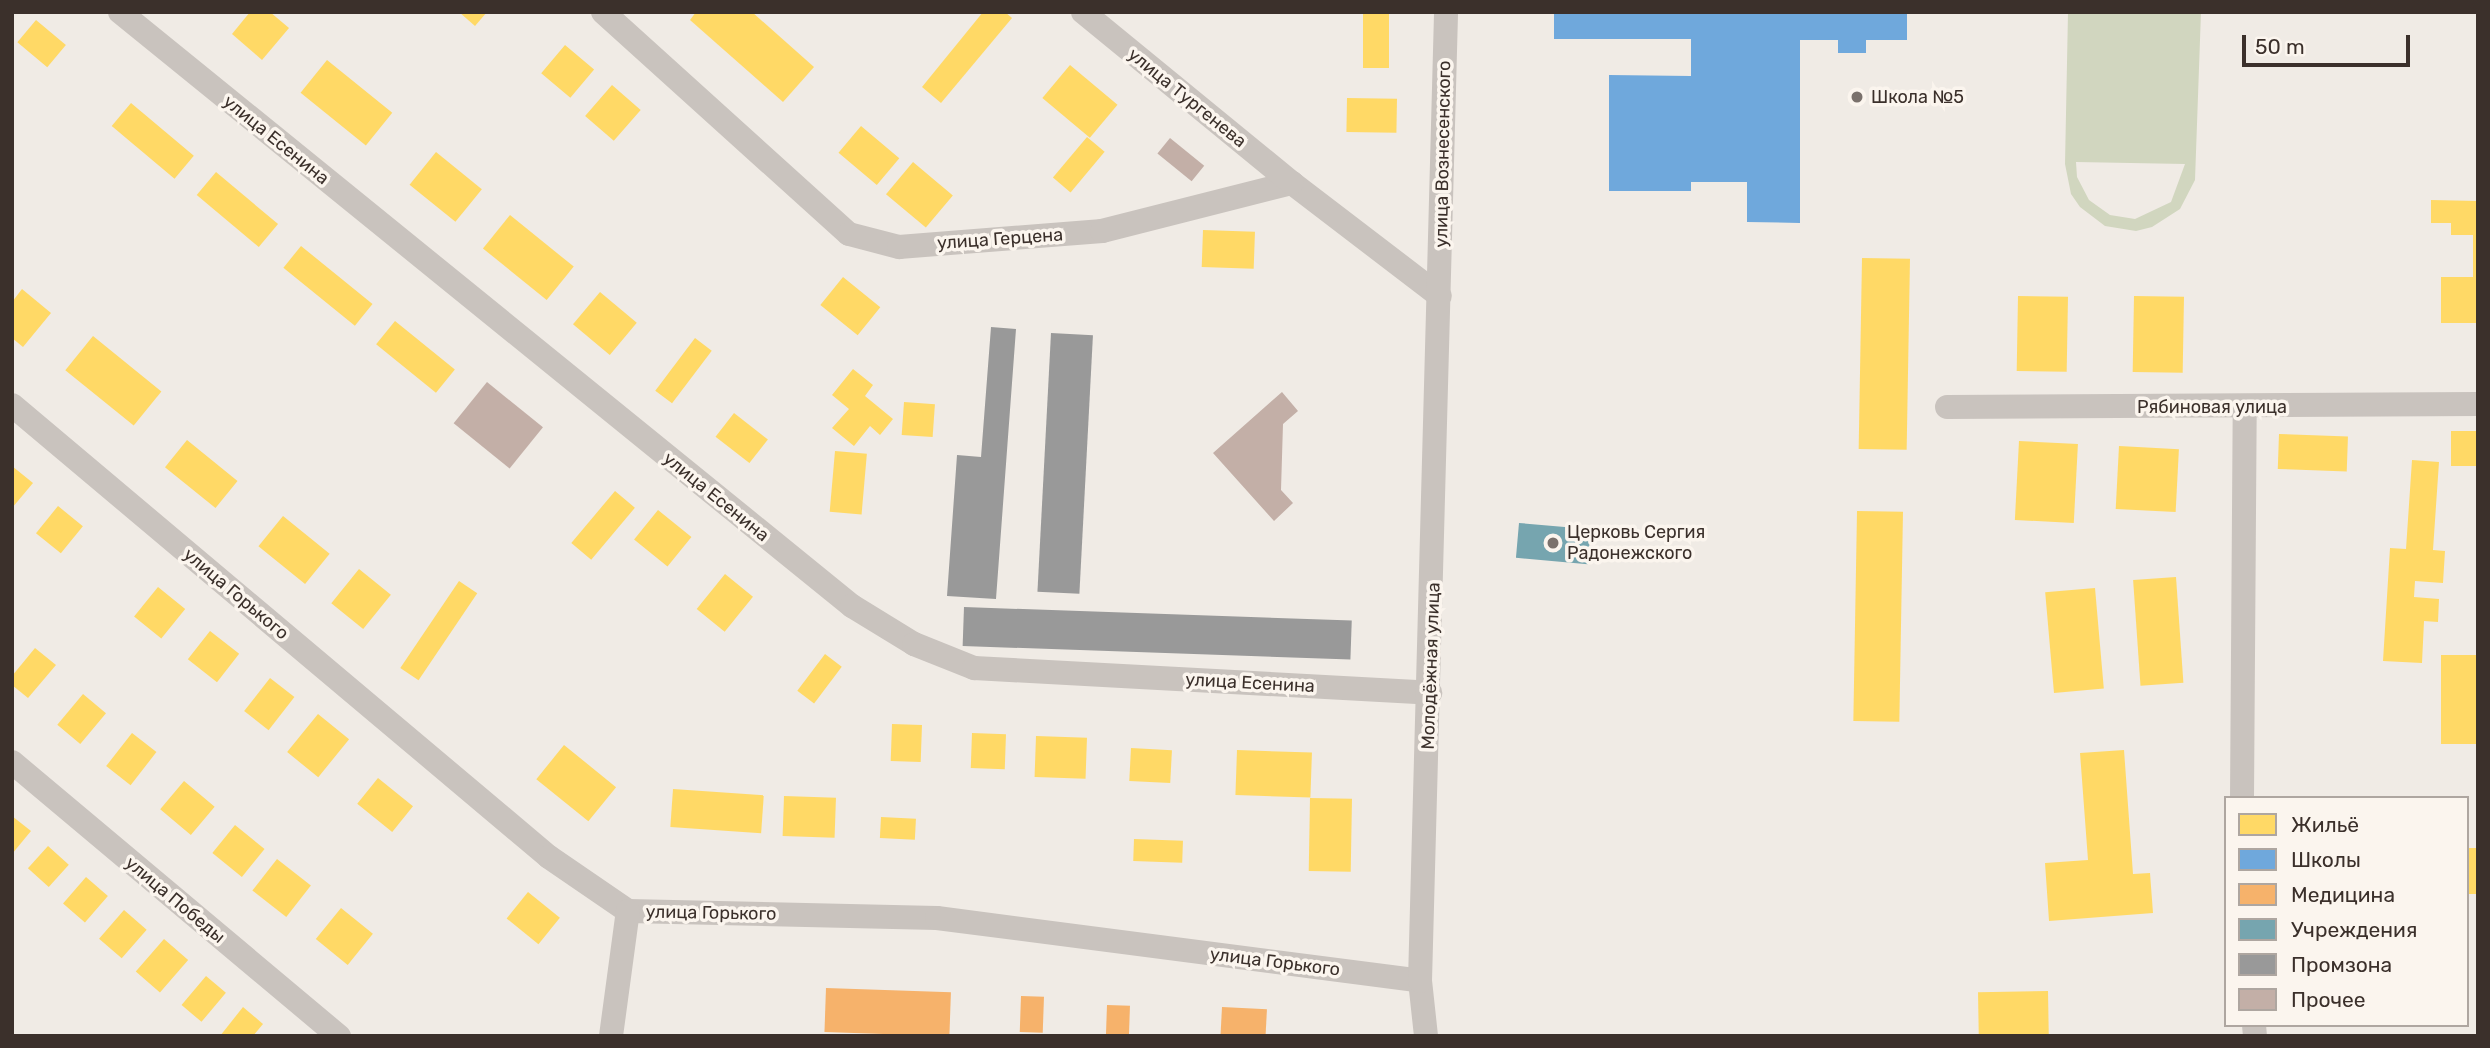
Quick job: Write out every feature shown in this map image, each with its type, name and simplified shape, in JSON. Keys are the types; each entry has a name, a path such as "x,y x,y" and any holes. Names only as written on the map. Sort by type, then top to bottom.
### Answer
{"street":[{"name":"улица Есенина","path":"120,12 852,606 914,644 974,668 1430,693"},
{"name":"улица Герцена","path":"603,12 849,234 899,247 1102,231 1292,183"},
{"name":"улица Тургенева","path":"1083,12 1292,183"},
{"name":"улица Вознесенского","path":"1440,296 1447,12"},
{"path":"1292,183 1440,296"},
{"name":"Молодёжная улица","path":"1426,1036 1420,981 1440,296"},
{"name":"Рябиновая улица","path":"1947,407 2245,408 2478,404"},
{"name":"улица Горького","path":"12,405 549,857 628,911 937,918 1420,981"},
{"path":"2242,796 2245,408"},
{"name":"улица Победы","path":"12,762 339,1036"},
{"path":"611,1036 628,911"}],"green space":[{"path":"2068,12 2201,12 2195,180 2180,209 2152,227 2136,231 2105,226 2080,207 2071,194 2065,164","holes":["2076,162 2185,164 2171,202 2135,219 2110,215 2089,200 2077,177"]}],"building: Жильё":[{"path":"250,12 270,12 289,28 262,60 232,34"},
{"path":"459,12 487,12 475,26"},
{"path":"696,12 752,12 814,67 783,102 690,20"},
{"path":"983,12 1005,12 1012,18 941,103 922,87"},
{"path":"1363,12 1389,12 1389,68 1363,68"},
{"path":"36,20 66,45 47,67 17,42"},
{"path":"565,45 594,69 570,98 541,73"},
{"path":"327,60 392,113 366,146 301,93"},
{"path":"1070,65 1117,105 1090,138 1042,98"},
{"path":"612,85 641,110 614,141 585,116"},
{"path":"1347,98 1397,99 1396,133 1346,132"},
{"path":"131,103 194,156 175,179 112,126"},
{"path":"861,126 899,158 877,185 839,153"},
{"path":"1087,137 1105,152 1071,192 1053,178"},
{"path":"436,152 482,189 455,222 410,185"},
{"path":"913,162 953,195 926,228 886,194"},
{"path":"216,172 278,224 259,247 197,195"},
{"path":"2431,200 2478,201 2478,323 2441,323 2441,277 2473,277 2473,235 2451,235 2451,223 2431,223"},
{"path":"510,215 574,267 547,300 483,248"},
{"path":"1203,230 1255,232 1254,269 1202,267"},
{"path":"301,246 372,304 355,326 283,268"},
{"path":"1862,258 1910,259 1907,450 1859,449"},
{"path":"843,277 880,307 858,335 820,305"},
{"path":"22,289 51,313 23,347 12,338 12,302"},
{"path":"600,292 637,323 610,355 573,324"},
{"path":"2018,296 2068,297 2067,372 2017,371"},
{"path":"2134,296 2184,297 2183,373 2133,372"},
{"path":"395,321 455,369 436,393 376,344"},
{"path":"93,336 161,391 134,426 65,370"},
{"path":"695,338 712,351 672,403 655,391"},
{"path":"853,369 873,385 865,396 893,419 880,435 870,426 854,446 832,428 849,409 832,395"},
{"path":"904,402 935,404 933,437 902,435"},
{"path":"734,413 768,439 749,463 716,437"},
{"path":"2451,431 2478,431 2478,466 2451,466"},
{"path":"2279,434 2348,436 2347,471 2278,469"},
{"path":"187,440 238,481 215,508 165,467"},
{"path":"2019,441 2078,444 2074,523 2015,520"},
{"path":"2119,446 2179,449 2176,512 2116,509"},
{"path":"835,451 867,454 862,515 830,512"},
{"path":"2412,460 2439,462 2433,550 2445,551 2443,583 2415,581 2414,597 2439,599 2438,622 2424,621 2422,663 2383,661 2390,548 2406,549"},
{"path":"12,466 33,483 12,508"},
{"path":"615,491 635,508 591,560 571,543"},
{"path":"58,506 83,526 61,553 36,533"},
{"path":"658,510 691,537 668,567 634,540"},
{"path":"1857,511 1903,512 1899,722 1853,721"},
{"path":"283,516 330,554 305,584 258,546"},
{"path":"359,569 391,595 363,629 331,603"},
{"path":"725,574 753,597 725,632 697,609"},
{"path":"2176,577 2183,683 2140,686 2133,580"},
{"path":"459,581 477,593 419,680 400,668"},
{"path":"158,587 185,609 161,639 134,617"},
{"path":"2095,588 2104,689 2054,693 2045,592"},
{"path":"210,631 239,654 217,682 188,659"},
{"path":"35,648 56,665 28,698 12,685 12,676"},
{"path":"825,654 842,667 814,703 797,691"},
{"path":"2441,655 2478,655 2478,744 2441,744"},
{"path":"270,678 294,697 269,730 244,711"},
{"path":"83,694 106,713 80,744 57,725"},
{"path":"318,714 349,739 318,777 287,752"},
{"path":"892,724 922,725 921,762 891,761"},
{"path":"132,733 156,752 131,785 106,766"},
{"path":"972,733 1006,734 1005,769 971,768"},
{"path":"1036,736 1087,738 1086,779 1035,777"},
{"path":"564,745 616,787 588,821 536,779"},
{"path":"1131,748 1172,750 1170,783 1129,781"},
{"path":"1237,750 1312,753 1310,798 1235,795"},
{"path":"2124,750 2133,874 2150,873 2153,913 2049,921 2045,863 2088,860 2080,753"},
{"path":"378,778 413,806 392,832 357,804"},
{"path":"184,781 215,807 191,835 160,809"},
{"path":"673,789 764,795 761,833 670,827"},
{"path":"784,796 836,798 835,838 783,836"},
{"path":"1310,798 1352,799 1351,872 1309,871"},
{"path":"12,816 31,831 12,854"},
{"path":"881,817 916,819 915,840 880,838"},
{"path":"235,825 265,849 242,877 212,853"},
{"path":"1134,839 1183,841 1182,863 1133,861"},
{"path":"48,846 69,865 49,887 28,868"},
{"path":"2469,848 2478,848 2478,894 2469,894"},
{"path":"277,859 311,885 286,917 252,891"},
{"path":"86,877 108,896 85,922 63,903"},
{"path":"528,892 560,918 538,944 507,918"},
{"path":"341,908 373,934 348,965 316,939"},
{"path":"124,910 147,930 122,958 99,939"},
{"path":"164,939 188,960 160,992 136,971"},
{"path":"206,976 226,993 201,1022 182,1005"},
{"path":"2048,991 2049,1036 1979,1036 1978,992"},
{"path":"243,1007 263,1024 253,1036 220,1036"}],"building: Школы":[{"path":"1554,12 1907,12 1907,40 1866,40 1866,53 1838,53 1838,40 1800,40 1800,223 1747,222 1747,182 1691,182 1691,191 1609,191 1609,75 1691,76 1691,39 1554,39"}],"building: Медицина":[{"path":"826,988 951,992 949,1036 824,1032"},
{"path":"1021,996 1044,997 1043,1033 1020,1032"},
{"path":"1107,1005 1130,1006 1129,1036 1106,1036"},
{"path":"1222,1007 1267,1009 1266,1036 1220,1036"}],"building: Учреждения":[{"name":"Церковь Сергия Радонежского","path":"1519,523 1591,529 1588,564 1516,558"}],"building: Промзона":[{"path":"991,327 1016,329 996,599 947,596 957,455 981,457"},
{"path":"1051,333 1093,335 1079,594 1037,592"},
{"path":"964,607 1352,621 1350,660 963,646"}],"building: Прочее":[{"path":"1170,138 1204,166 1192,181 1157,154"},
{"path":"487,382 543,427 510,468 454,423"},
{"path":"1282,392 1298,411 1283,424 1281,490 1293,503 1274,521 1213,453"}],"place":[{"name":"Школа №5","path":"1857,97"},
{"name":"Церковь Сергия Радонежского","path":"1553,543"}]}
